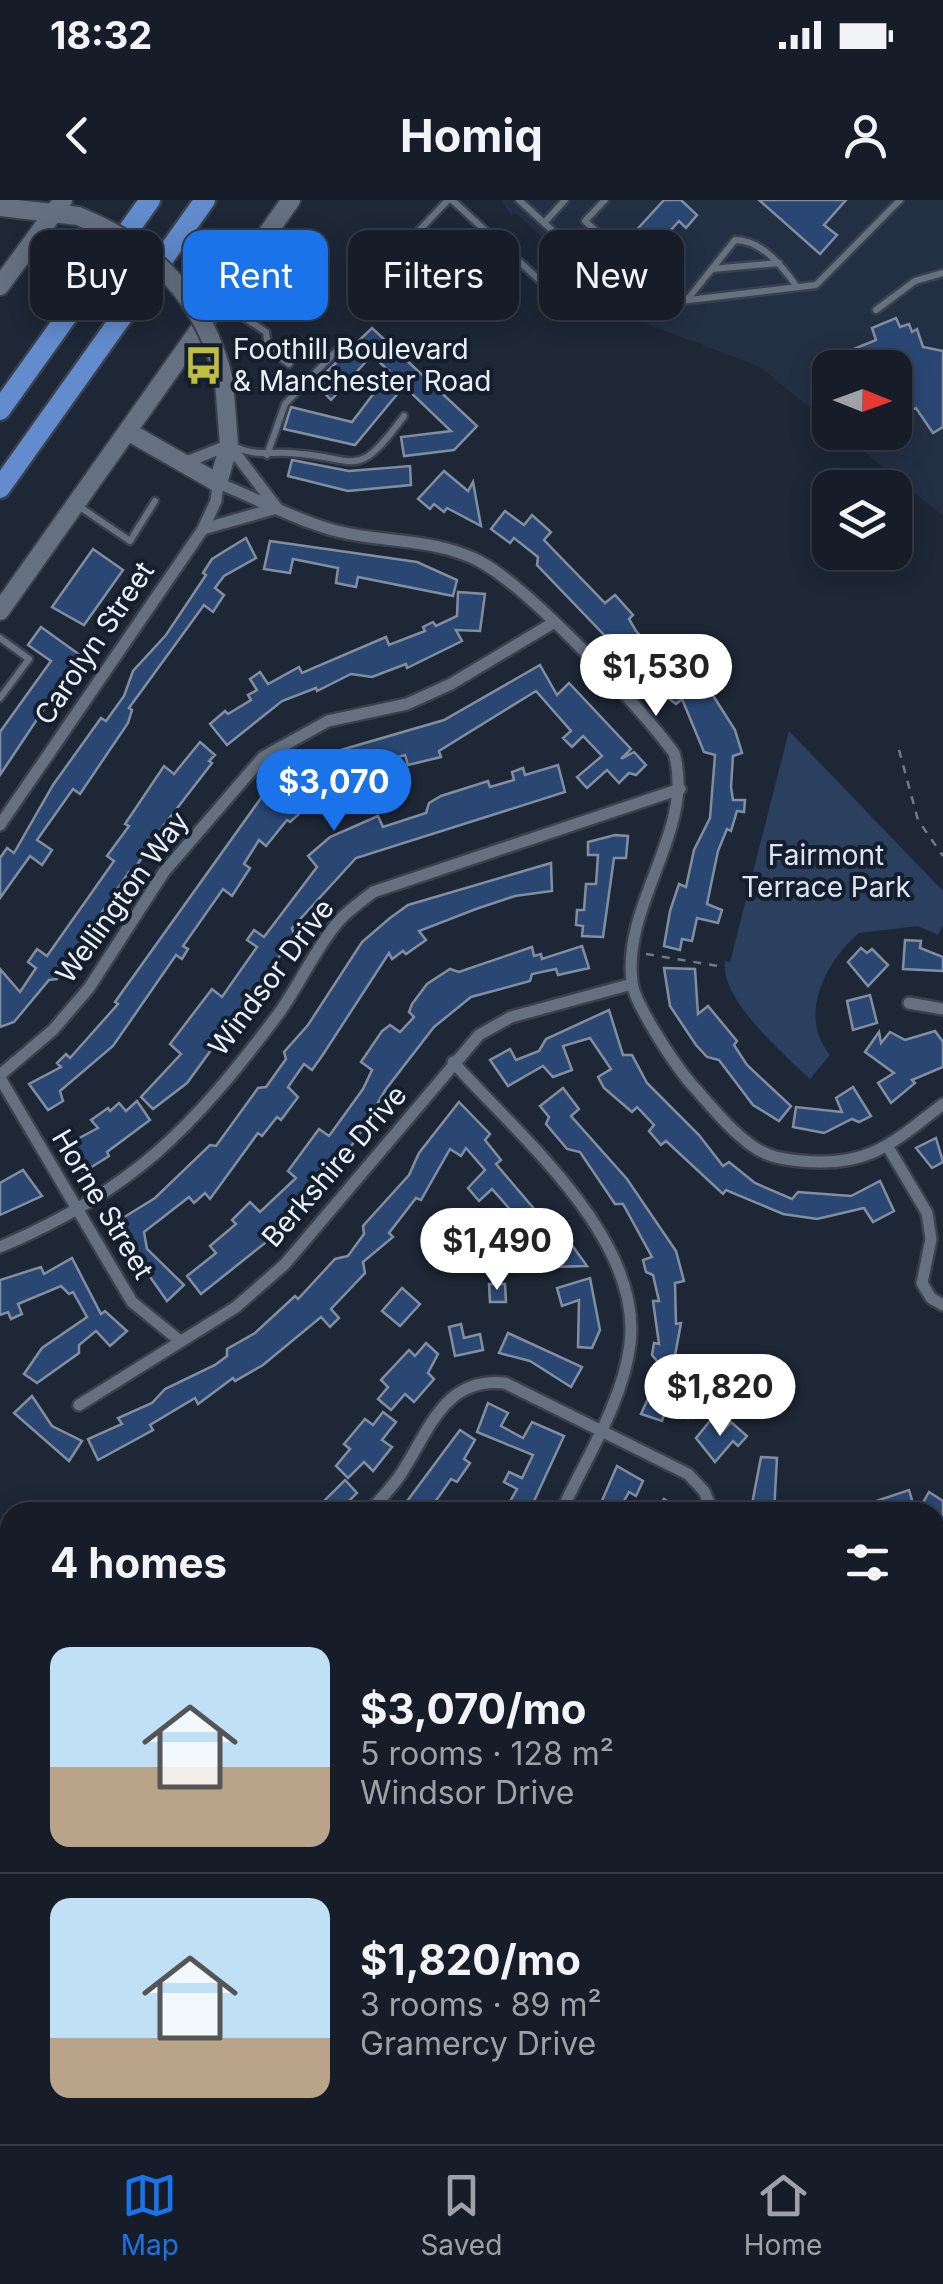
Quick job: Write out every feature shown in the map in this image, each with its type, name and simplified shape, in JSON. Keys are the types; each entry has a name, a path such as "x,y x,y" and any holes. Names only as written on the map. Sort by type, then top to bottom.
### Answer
{"highway":[{"path":"0,410 150,200"},
{"path":"0,488 205,200"}],"street":[{"path":"270,230 291,200"},
{"path":"5,205 58,208 78,216 134,243 175,279 205,325 224,381 229,445 218,483"},
{"path":"0,286 58,208"},
{"path":"0,611 207,320"},
{"path":"129,432 218,483 323,527 381,540 436,545 478,560 512,583 662,737 674,753 680,789 642,903 632,984 675,1066 752,1146 776,1159 828,1164 855,1161 888,1147 943,1104"},
{"path":"181,464 229,445"},
{"path":"229,445 277,508"},
{"name":"Carolyn Street","path":"0,825 202,529 216,500 218,483"},
{"path":"202,529 277,508"},
{"name":"Wellington Way","path":"0,1077 53,1030 89,988 164,872 263,758 303,732 328,722 407,704 451,684 553,623"},
{"name":"Windsor Drive","path":"0,1247 78,1210 128,1178 181,1135 280,1011 338,922 373,892 680,789"},
{"name":"Berkshire Drive","path":"79,1405 236,1307 285,1264 364,1176 479,1035 511,1017 632,984"},
{"path":"910,1003 943,1010"},
{"path":"454,1062 599,1226 626,1285 630,1344 621,1384 566,1502"},
{"name":"Horne Street","path":"0,1077 132,1302 180,1341"},
{"path":"888,1147 927,1213 931,1239 922,1283 931,1298 943,1305"},
{"path":"378,1502 402,1474 431,1423 456,1392 482,1380 505,1382 601,1427 688,1474 708,1502"}],"lane":[{"path":"421,230 450,200 539,280"},
{"path":"519,200 552,230"},
{"path":"544,223 565,200"},
{"path":"595,230 585,221 605,200"},
{"path":"684,300 816,285 900,200"},
{"path":"687,300 735,240 745,240 781,262 797,288"},
{"path":"712,269 781,262"},
{"path":"876,310 915,281 943,273"},
{"path":"248,320 266,332 268,348 289,364"},
{"path":"267,455 285,404 347,340"},
{"path":"229,445 267,455 289,453 351,464 376,453 404,416"},
{"path":"76,505 130,542 155,501"},
{"path":"0,638 30,660 0,698"}],"path":[{"path":"899,750 918,820 943,856"},
{"path":"634,953 724,966"}],"shaded area":[{"path":"501,200 943,200 943,516 912,491 912,470 886,470 862,450 912,450 912,350 812,350 812,409 760,367 637,320 684,320 684,230 539,230 539,234 516,213 511,216"}],"green space":[{"name":"Fairmont Terrace Park","path":"789,731 943,891 943,925 938,935 918,926 859,933 836,958 816,1007 820,1040 830,1055 810,1079 742,1008 726,976 725,961 730,962"}],"building":[{"path":"664,200 681,200 697,215 686,228 679,221 671,230 636,230"},
{"path":"759,200 846,200 824,225 837,235 820,254"},
{"path":"896,318 900,327 909,324 912,332 917,329 923,347 943,351 943,427 933,433 916,408 912,410 912,350 851,350 876,340 872,328"},
{"path":"372,328 477,426 454,450 404,456 401,437 451,431 404,386 355,445 284,429 291,407 352,422 390,372 372,355 331,400 315,383"},
{"path":"292,460 349,471 410,466 411,485 348,491 288,476"},
{"path":"444,471 468,491 473,482 481,526 447,508 444,512 434,504 430,509 418,499"},
{"path":"505,511 524,525 532,515 551,532 544,540 605,603 615,595 633,615 629,619 636,631 659,655 666,648 714,697 735,730 742,753 733,756 731,787 733,800 745,800 744,812 737,811 731,831 727,829 718,851 707,904 722,910 718,923 697,918 692,941 682,939 680,950 664,946 670,911 679,884 686,887 694,850 710,818 715,755 704,752 682,699 676,704 661,693 617,639 609,640 537,565 538,557 514,538 510,543 491,529"},
{"path":"246,538 256,558 224,576 215,588 224,595 213,612 204,605 129,708 132,710 128,723 80,794 73,789 37,840 52,850 42,865 30,856 0,898 0,858 7,848 14,853 53,785 101,718 106,721 124,696 133,671 166,635 206,575 203,573 212,559"},
{"path":"270,541 417,562 457,580 453,596 358,577 356,587 336,583 338,568 293,559 290,573 264,569"},
{"path":"93,549 123,570 84,625 52,607"},
{"path":"458,592 485,594 480,631 456,630 462,641 407,668 406,664 372,677 351,674 317,691 316,688 282,701 227,745 210,724 225,711 228,714 251,700 248,695 257,690 250,679 260,672 268,684 299,667 302,673 386,637 389,645 425,631 423,627 433,622 436,626 457,616"},
{"path":"41,627 80,655 0,775 0,732 51,661 28,645"},
{"path":"540,665 557,695 569,683 631,749 621,759 634,752 646,765 636,775 629,773 619,783 607,770 587,788 577,777 602,756 583,736 572,747 563,738 571,731 536,691 439,751 441,757 408,765 405,755 379,762 382,772 370,776 366,764 336,775 334,771 299,795 305,802 296,810 299,814 290,822 287,820 266,846 259,840 244,864 250,868 232,896 223,889 183,946 188,949 182,959 176,955 113,1046 60,1091 63,1101 48,1110 29,1084 61,1067 57,1063 66,1054 70,1058 118,1004 115,1002 261,798 317,757 444,720"},
{"path":"200,742 215,755 209,761 212,763 151,842 132,874 129,872 57,979 49,980 14,1022 0,1027 0,969 20,992 36,968 28,962 37,949 47,956 114,861 107,856 164,766 174,774"},
{"path":"558,765 565,792 356,858 292,928 294,935 287,946 187,1083 153,1109 141,1097 181,1054 170,1044 212,989 222,997 257,947 247,940 254,930 264,937 317,867 308,856 330,837 378,816 383,827 426,813 429,803 441,796 488,781 490,787 514,780 512,772 523,768 525,775"},
{"path":"628,836 626,858 614,858 603,937 582,936 583,926 576,925 577,910 584,910 586,884 596,884 598,855 588,855 588,842"},
{"path":"551,863 552,891 515,896 476,909 419,931 426,940 406,954 403,951 392,959 389,953 312,1070 304,1064 288,1087 298,1097 281,1120 277,1117 262,1136 258,1133 210,1199 205,1193 194,1203 189,1197 144,1232 147,1249 184,1285 167,1301 113,1224 155,1198 210,1145 216,1146 258,1088 266,1087 286,1059 284,1052 308,1025 362,942 390,918 408,905"},
{"path":"905,940 921,941 920,948 943,957 943,971 903,969"},
{"path":"582,946 589,968 558,975 556,969 532,974 530,981 471,997 434,1027 386,1089 349,1149 342,1149 301,1208 293,1207 269,1231 270,1239 201,1294 187,1276 216,1253 210,1246 236,1224 232,1220 250,1202 260,1212 296,1178 288,1171 319,1129 329,1136 363,1089 372,1070 361,1062 382,1031 390,1025 400,1032 414,1017 409,1012 412,1004 427,984 450,969 459,972 532,947 534,956 541,954 542,959"},
{"path":"861,948 867,953 872,949 888,965 868,986 848,962"},
{"path":"664,968 695,969 698,1014 708,1006 737,1041 734,1045 747,1065 791,1106 779,1121 753,1105 719,1060 707,1057 696,1045 670,1006"},
{"path":"870,995 877,1023 853,1030 847,1001"},
{"path":"609,1010 623,1055 632,1055 647,1083 699,1135 723,1166 729,1162 755,1183 792,1199 798,1192 851,1196 880,1181 894,1211 873,1222 864,1208 817,1219 783,1214 726,1190 723,1194 666,1141 661,1145 649,1131 654,1125 637,1107 632,1112 604,1088 598,1077 611,1069 590,1038 563,1046 572,1070 553,1077 543,1066 508,1086 490,1060 510,1049 516,1060 539,1051 546,1039"},
{"path":"935,1031 943,1042 943,1067 912,1080 915,1083 891,1103 878,1083 894,1073 865,1052 879,1032 881,1043 890,1032 905,1040"},
{"path":"853,1087 871,1116 859,1122 852,1119 824,1133 793,1127 796,1107 842,1112 836,1098"},
{"path":"563,1088 579,1109 571,1116 627,1179 676,1251 684,1281 675,1283 676,1324 681,1323 669,1388 695,1398 688,1418 666,1409 662,1421 641,1414 659,1375 655,1375 657,1361 652,1355 654,1343 659,1344 653,1301 659,1301 653,1275 646,1272 643,1260 652,1257 623,1204 615,1204 580,1152 567,1149 546,1124 549,1117 540,1106"},
{"path":"137,1101 150,1120 107,1152 109,1156 82,1173 68,1144 98,1128 91,1120 108,1108 110,1111 119,1103 126,1111"},
{"path":"459,1102 490,1134 485,1140 501,1160 496,1164 547,1224 552,1220 561,1230 587,1266 546,1267 534,1254 528,1259 518,1246 529,1231 492,1189 479,1201 468,1188 485,1170 466,1148 461,1156 450,1149 421,1200 416,1198 389,1233 393,1237 363,1262 365,1273 331,1309 339,1318 330,1327 321,1317 263,1365 235,1381 233,1378 198,1404 195,1398 150,1425 153,1430 98,1460 88,1439 122,1424 118,1418 152,1403 165,1389 215,1365 227,1356 227,1349 255,1333 295,1296 298,1299 335,1259 348,1256 364,1234 363,1226 409,1175 419,1153"},
{"path":"936,1138 943,1162 932,1168 916,1148"},
{"path":"23,1170 42,1196 0,1215 0,1183"},
{"path":"72,1258 101,1314 105,1311 127,1331 110,1346 96,1331 79,1345 79,1353 37,1383 24,1374 42,1348 87,1317 73,1292 69,1294 61,1286 18,1304 22,1314 11,1319 8,1312 0,1315 0,1280 41,1267 44,1274"},
{"path":"590,1278 600,1330 592,1348 578,1347 579,1300 562,1306 557,1288"},
{"path":"489,1284 505,1284 506,1302 490,1302"},
{"path":"402,1288 420,1304 400,1326 382,1311"},
{"path":"461,1324 464,1338 480,1334 483,1350 455,1356 449,1327"},
{"path":"508,1333 582,1367 571,1387 530,1361 499,1353"},
{"path":"426,1343 438,1354 428,1373 434,1379 414,1402 405,1394 391,1410 378,1399 388,1387 381,1380 409,1350 415,1356"},
{"path":"32,1396 52,1426 82,1441 69,1461 14,1413"},
{"path":"488,1403 508,1413 501,1426 523,1438 532,1422 564,1436 534,1502 510,1502 517,1489 504,1482 509,1472 522,1478 533,1455 477,1432"},
{"path":"383,1412 396,1422 382,1440 392,1447 373,1471 364,1462 348,1478 336,1466 350,1449 344,1444 365,1419 373,1425"},
{"path":"710,1421 723,1431 731,1422 747,1436 738,1446 733,1441 715,1462 696,1438"},
{"path":"460,1430 475,1440 464,1459 470,1463 457,1482 451,1479 435,1502 406,1502"},
{"path":"761,1457 777,1458 775,1502 752,1502"},
{"path":"617,1466 643,1481 636,1496 629,1492 624,1502 601,1502"},
{"path":"345,1480 357,1493 348,1502 323,1502"},
{"path":"909,1490 913,1502 876,1502"},
{"path":"929,1492 943,1501 943,1502 923,1502"}],"place":[{"name":"Foothill Boulevard & Manchester Road","path":"203,365"}]}
